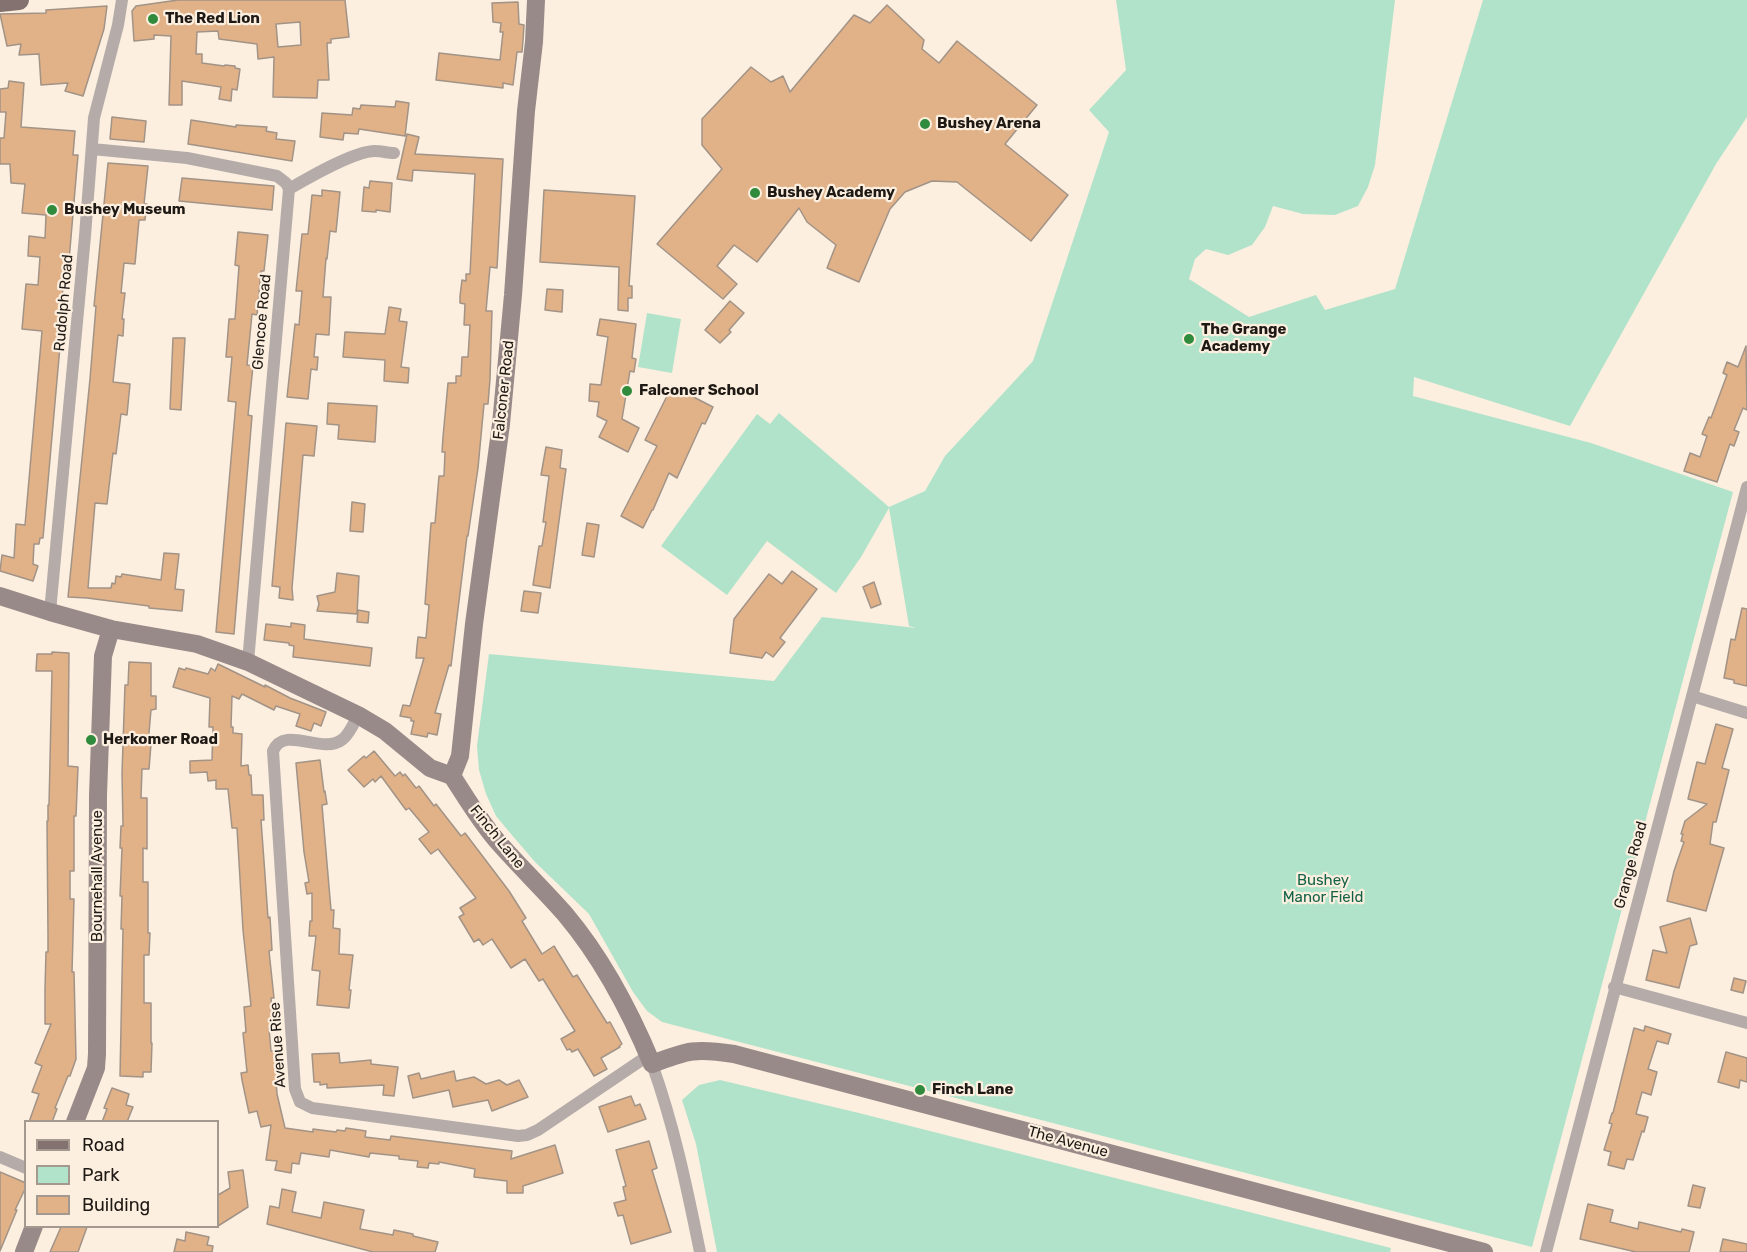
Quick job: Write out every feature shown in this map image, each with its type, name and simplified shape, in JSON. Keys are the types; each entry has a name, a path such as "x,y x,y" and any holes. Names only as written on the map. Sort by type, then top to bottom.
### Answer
{"main road":[{"path":"0,2 19,0"}],"street":[{"name":"Rudolph Road","path":"50,612 94,118 118,25 122,0"},
{"name":"Falconer Road","path":"452,776 460,756 474,624 501,424 536,0"},
{"path":"92,148 187,158 277,176 286,183 289,189 361,153 374,151 394,153"},
{"name":"Glencoe Road","path":"248,662 289,189"},
{"name":"Grange Road","path":"1546,1252 1747,487"},
{"path":"0,596 111,629 197,644 248,662 358,715 385,731 429,768 452,776"},
{"name":"Bournehall Avenue","path":"76,1120 96,1061 98,795 103,656 111,629"},
{"path":"1692,696 1747,713"},
{"name":"Avenue Rise","path":"358,715 348,733 336,743 320,744 293,739 285,740 273,751 295,1089 300,1102 312,1108 507,1136 527,1135 651,1059"},
{"name":"Finch Lane","path":"452,776 498,842 565,914 581,935 624,1004 642,1038 664,1097 678,1146 700,1252"},
{"path":"1614,987 1747,1023"},
{"name":"The Avenue","path":"651,1059 700,1050 734,1054 1448,1247 1484,1252"},
{"path":"0,1157 24,1167"},
{"path":"24,1252 34,1228"}],"green space":[{"name":"Bushey Manor Field","path":"1116,0 1395,0 1375,165 1368,187 1358,206 1335,215 1303,214 1273,206 1265,227 1252,245 1228,255 1206,249 1195,259 1189,279 1249,317 1316,295 1325,310 1395,289 1483,0 1747,0 1747,117 1716,164 1570,426 1414,377 1413,396 1591,443 1733,492 1532,1247 662,1022 647,1011 633,992 589,914 535,862 496,816 486,794 479,770 477,746 489,654 774,681 822,617 916,628 909,626 889,508 861,557 836,593 767,541 727,595 661,546 757,414 770,424 779,413 889,507 925,491 945,456 1033,361 1109,132 1089,110 1126,70"},
{"path":"647,313 681,319 672,373 638,367"},
{"path":"720,1080 1391,1248 1390,1252 717,1252 696,1144 682,1100 699,1085"}],"building":[{"path":"178,0 345,0 349,37 331,39 331,43 327,43 329,80 318,80 317,98 273,97 274,57 258,59 257,44 219,39 218,31 197,32 196,54 202,54 202,63 235,66 240,69 237,90 232,89 231,101 219,99 221,87 182,81 182,105 169,105 171,36 154,35 154,39 134,41 132,11 136,6","holes":["300,22 301,45 278,47 276,24"]},
{"path":"518,2 519,24 524,25 522,52 517,52 513,85 503,83 503,88 436,80 439,53 500,60 503,32 500,32 501,23 493,22 492,3"},
{"name":"Bushey Arena","path":"887,5 924,40 922,49 939,63 957,41 1037,105 1005,144 1068,195 1031,241 957,182 932,181 905,192 890,209 859,282 827,268 836,245 807,222 799,208 757,262 734,245 717,266 737,284 723,299 657,244 722,169 702,145 702,119 751,67 771,82 783,76 790,92 854,15 870,23"},
{"path":"107,6 104,29 83,96 65,91 68,83 41,85 39,54 19,55 21,44 7,46 0,14 46,13 46,10"},
{"path":"9,81 24,83 21,127 75,131 73,155 78,155 67,284 63,284 61,335 43,538 40,538 39,544 34,544 33,564 38,566 33,581 0,571 2,555 14,558 16,524 25,525 42,331 22,329 26,284 38,285 40,257 28,256 29,236 45,238 46,215 22,213 25,184 11,183 10,164 0,164 0,138 4,138 6,112 0,112 0,89 8,88"},
{"path":"396,101 409,103 405,136 359,129 358,134 344,133 343,140 320,137 322,113 352,115 353,108 360,109 361,105 395,107"},
{"path":"112,117 146,121 144,142 110,139"},
{"path":"191,120 236,127 236,125 267,127 266,131 277,133 276,139 295,141 292,161 188,144"},
{"path":"407,134 419,137 415,154 503,159 497,268 490,267 486,311 492,311 488,404 484,404 478,468 451,666 449,665 435,713 441,714 437,735 428,733 427,737 411,734 414,721 411,721 411,718 400,716 403,705 410,706 424,658 416,658 417,646 418,637 426,638 429,605 425,604 431,523 435,523 439,476 444,476 445,452 442,452 448,383 456,383 456,376 461,376 462,357 468,357 470,325 464,325 465,304 460,303 460,296 462,280 466,281 466,274 470,274 475,174 413,170 412,181 397,179"},
{"path":"108,163 148,166 144,204 147,204 145,220 139,220 135,264 124,263 121,293 125,293 123,336 118,335 113,382 130,384 127,415 121,414 116,454 113,453 107,504 95,503 88,588 111,588 112,583 115,584 116,576 121,577 122,574 161,580 164,553 179,554 175,589 184,590 182,611 68,597 90,379 96,306 94,306"},
{"path":"182,178 274,186 272,210 179,201"},
{"path":"370,181 392,183 390,212 362,211 364,187 369,188"},
{"path":"322,190 340,192 336,232 330,231 323,297 331,297 329,335 316,334 314,357 318,357 317,370 311,369 308,399 287,397 295,324 299,325 302,291 296,291 302,234 308,234 312,195 322,196"},
{"path":"544,190 635,196 629,286 632,286 632,298 628,298 628,311 618,310 619,267 540,262"},
{"path":"238,232 268,235 264,271 261,271 257,315 252,314 247,365 253,366 248,415 252,416 234,634 216,632 236,402 228,401 232,357 226,357 229,319 235,319 239,266 235,265"},
{"path":"547,289 563,290 562,312 545,310"},
{"path":"730,301 744,313 720,343 705,330"},
{"path":"389,307 401,309 399,321 407,322 401,367 409,368 408,383 384,381 385,360 343,357 345,332 385,334"},
{"path":"600,319 636,324 632,358 636,359 634,372 630,371 622,419 639,428 628,452 599,437 607,421 597,416 599,402 589,401 590,384 601,385 608,337 597,335"},
{"path":"173,338 185,338 181,410 170,409"},
{"path":"1746,346 1747,410 1743,408 1734,430 1739,432 1734,446 1730,444 1717,482 1684,471 1690,453 1700,457 1707,436 1702,434 1709,417 1711,418 1727,375 1723,373 1727,362 1738,367"},
{"path":"672,386 713,407 705,424 702,423 677,478 669,473 643,528 621,516 657,446 645,440"},
{"path":"328,403 377,406 375,442 338,439 339,425 327,424"},
{"path":"286,423 317,426 314,456 303,455 292,588 293,600 279,598 280,587 272,586"},
{"path":"546,447 562,450 560,468 566,469 550,588 533,585 539,546 542,546 546,522 543,522 549,476 541,475"},
{"path":"352,502 365,504 363,532 350,531"},
{"path":"587,523 599,525 594,557 582,555"},
{"path":"792,571 817,589 780,638 785,642 773,657 766,652 762,658 730,653 734,619 769,574 782,584"},
{"path":"337,573 359,576 357,614 317,611 319,604 317,596 335,592"},
{"path":"874,582 881,604 871,608 863,587"},
{"path":"524,591 541,593 538,613 521,611"},
{"path":"1742,608 1747,609 1747,686 1724,678 1731,639 1735,640"},
{"path":"358,610 369,612 368,623 357,622"},
{"path":"291,623 305,625 304,639 372,648 370,666 293,657 294,646 289,643 264,640 266,624 291,627"},
{"path":"52,652 69,653 68,766 78,767 76,816 74,816 74,871 70,871 70,899 74,899 72,972 74,972 76,1059 55,1108 57,1109 53,1120 30,1120 39,1094 32,1092 42,1066 35,1063 51,1024 45,1024 45,988 46,952 48,952 47,821 52,671 36,671 37,654 52,654"},
{"path":"129,662 151,663 151,696 156,696 156,709 151,710 148,744 151,744 149,769 142,769 141,798 147,798 147,849 143,848 143,882 148,882 148,933 150,933 149,955 144,955 144,1003 151,1003 152,1043 151,1072 143,1072 143,1077 120,1076 123,929 121,929 122,896 120,896 122,848 120,848 121,826 123,826 125,685 128,685"},
{"path":"218,664 265,687 265,685 326,712 321,726 314,723 311,731 296,726 300,714 276,706 274,710 242,694 239,699 232,696 231,727 233,727 233,733 242,734 241,766 248,765 252,795 263,795 264,820 261,820 268,918 270,917 272,950 269,951 274,998 271,998 273,1027 269,1028 271,1051 275,1051 276,1068 279,1067 280,1080 276,1080 277,1094 285,1128 336,1132 337,1130 345,1131 346,1128 366,1131 365,1137 390,1140 391,1136 512,1151 511,1159 555,1145 563,1173 523,1186 523,1193 507,1193 507,1181 474,1177 475,1169 439,1162 439,1164 429,1163 428,1168 417,1167 418,1161 399,1159 399,1156 370,1153 369,1157 330,1150 329,1157 301,1153 299,1164 292,1163 291,1173 275,1170 277,1161 266,1160 271,1125 261,1127 257,1111 249,1113 241,1073 247,1072 243,1033 246,1032 244,1007 251,1006 243,930 237,828 232,828 228,789 216,789 216,780 208,781 207,772 190,773 190,761 212,760 213,727 209,727 210,698 173,687 179,668 208,674 211,668 215,671"},
{"path":"1716,724 1733,729 1722,768 1729,770 1716,822 1713,822 1710,844 1724,848 1706,911 1667,901 1684,842 1681,841 1683,834 1681,834 1685,821 1707,804 1688,799 1697,762 1705,764"},
{"path":"374,751 395,776 400,772 403,776 405,774 416,788 419,786 461,836 465,833 509,891 526,918 522,921 542,954 554,946 573,977 577,975 607,1023 610,1022 622,1044 601,1058 607,1069 594,1076 578,1049 572,1052 570,1049 567,1050 561,1039 575,1031 543,979 539,981 525,959 511,968 492,939 483,945 479,939 474,942 459,917 464,914 460,908 476,898 438,849 431,854 419,839 429,832 409,808 406,810 381,776 375,782 373,779 364,787 348,770 364,756 366,758"},
{"path":"320,760 327,804 322,805 331,910 334,910 333,928 340,929 339,954 353,955 349,1008 317,1005 320,971 312,970 316,936 309,936 310,921 312,921 312,893 307,894 305,883 309,882 296,763"},
{"path":"1690,918 1697,944 1690,946 1679,988 1646,980 1653,950 1667,953 1660,927"},
{"path":"1734,978 1746,981 1743,993 1731,990"},
{"path":"1645,1026 1671,1034 1668,1044 1657,1041 1648,1069 1657,1072 1651,1095 1642,1092 1636,1114 1648,1117 1633,1160 1627,1159 1624,1169 1608,1165 1611,1152 1604,1150 1634,1028 1644,1031"},
{"path":"1726,1052 1747,1058 1747,1082 1740,1080 1739,1088 1718,1082"},
{"path":"339,1053 340,1063 371,1060 371,1064 398,1067 394,1096 383,1095 384,1085 327,1088 327,1084 320,1085 320,1082 314,1082 312,1054"},
{"path":"454,1071 456,1081 474,1077 486,1084 499,1080 507,1085 519,1080 528,1097 492,1111 488,1100 453,1107 449,1090 413,1098 408,1076 419,1073 421,1079"},
{"path":"112,1088 129,1094 126,1105 133,1107 128,1120 103,1120 107,1109 104,1108"},
{"path":"631,1096 635,1106 640,1104 646,1119 608,1132 599,1107"},
{"path":"649,1141 657,1168 652,1170 671,1232 631,1244 623,1215 618,1216 614,1203 626,1200 623,1187 626,1186 616,1150"},
{"path":"243,1170 248,1207 219,1225 219,1194 230,1188 228,1172"},
{"path":"0,1172 24,1182 24,1191 0,1251"},
{"path":"1693,1185 1705,1188 1700,1208 1688,1206"},
{"path":"282,1189 296,1192 292,1212 321,1218 324,1202 364,1210 360,1229 393,1235 394,1230 413,1234 413,1236 438,1242 435,1252 373,1252 267,1224 270,1206 279,1208"},
{"path":"1588,1204 1613,1210 1610,1222 1638,1229 1639,1222 1681,1232 1682,1229 1694,1232 1689,1252 1636,1252 1580,1239"},
{"path":"61,1228 87,1228 78,1252 50,1252"},
{"path":"186,1232 209,1237 207,1245 213,1246 212,1252 174,1252 177,1239 185,1241"},
{"path":"1723,1239 1747,1244 1747,1252 1720,1252"}],"place":[{"name":"The Red Lion","path":"153,19"},
{"name":"Bushey Arena","path":"925,124"},
{"name":"Bushey Academy","path":"755,193"},
{"name":"Bushey Museum","path":"52,210"},
{"name":"The Grange Academy","path":"1189,339"},
{"name":"Falconer School","path":"627,391"},
{"name":"Herkomer Road","path":"91,740"},
{"name":"Finch Lane","path":"920,1090"}]}
